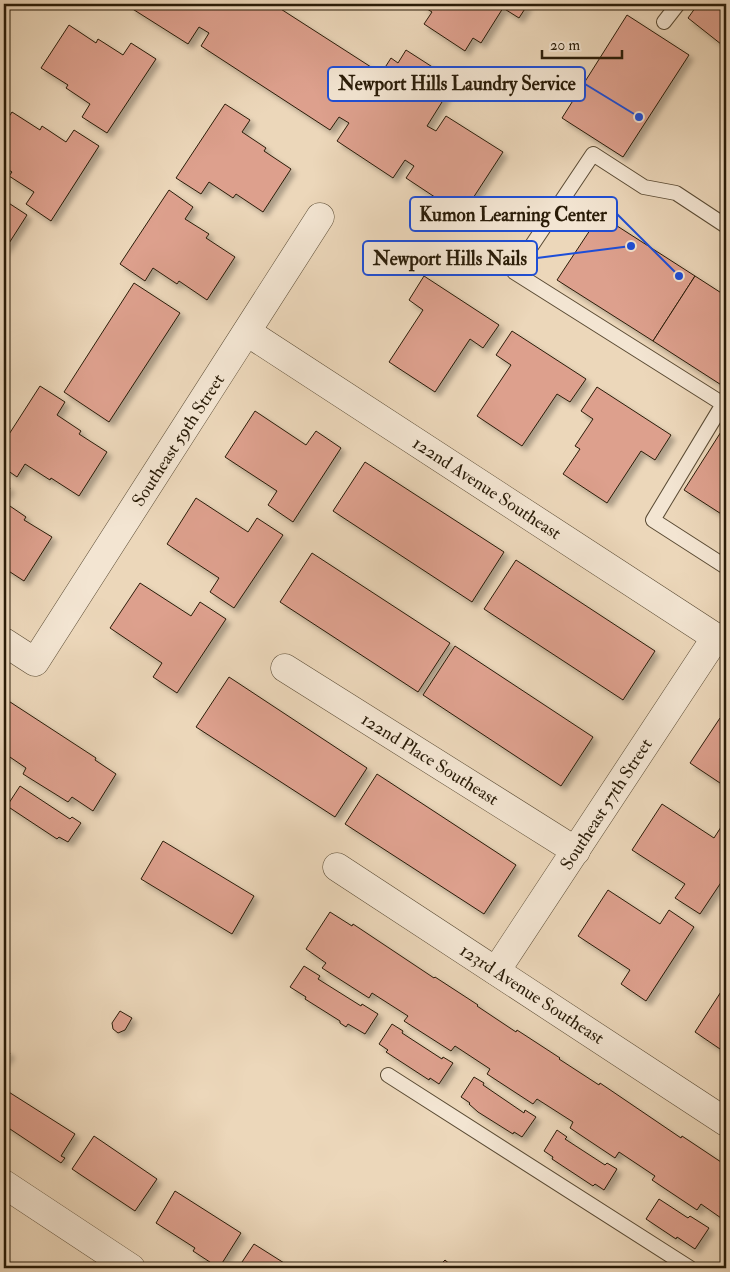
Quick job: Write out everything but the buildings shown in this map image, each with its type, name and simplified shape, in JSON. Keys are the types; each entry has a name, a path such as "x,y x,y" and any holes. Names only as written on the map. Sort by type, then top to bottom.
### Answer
{"street":[{"name":"Southeast 59th Street","path":"4,642 35,662 320,217"},
{"name":"122nd Avenue Southeast","path":"248,332 721,641"},
{"name":"Southeast 57th Street","path":"496,971 576,850 721,641"},
{"name":"122nd Place Southeast","path":"285,668 576,850"},
{"name":"123rd Avenue Southeast","path":"337,867 726,1122"},
{"path":"4,1184 131,1268"}],"lane":[{"path":"664,22 678,4"},
{"path":"726,226 676,193 644,187 593,154 514,272 723,404 653,520 726,567"},
{"path":"388,1075 690,1268"}],"place":[{"name":"Newport Hills Laundry Service","path":"639,117"},
{"name":"Newport Hills Nails","path":"631,246"},
{"name":"Kumon Learning Center","path":"679,276"}]}
